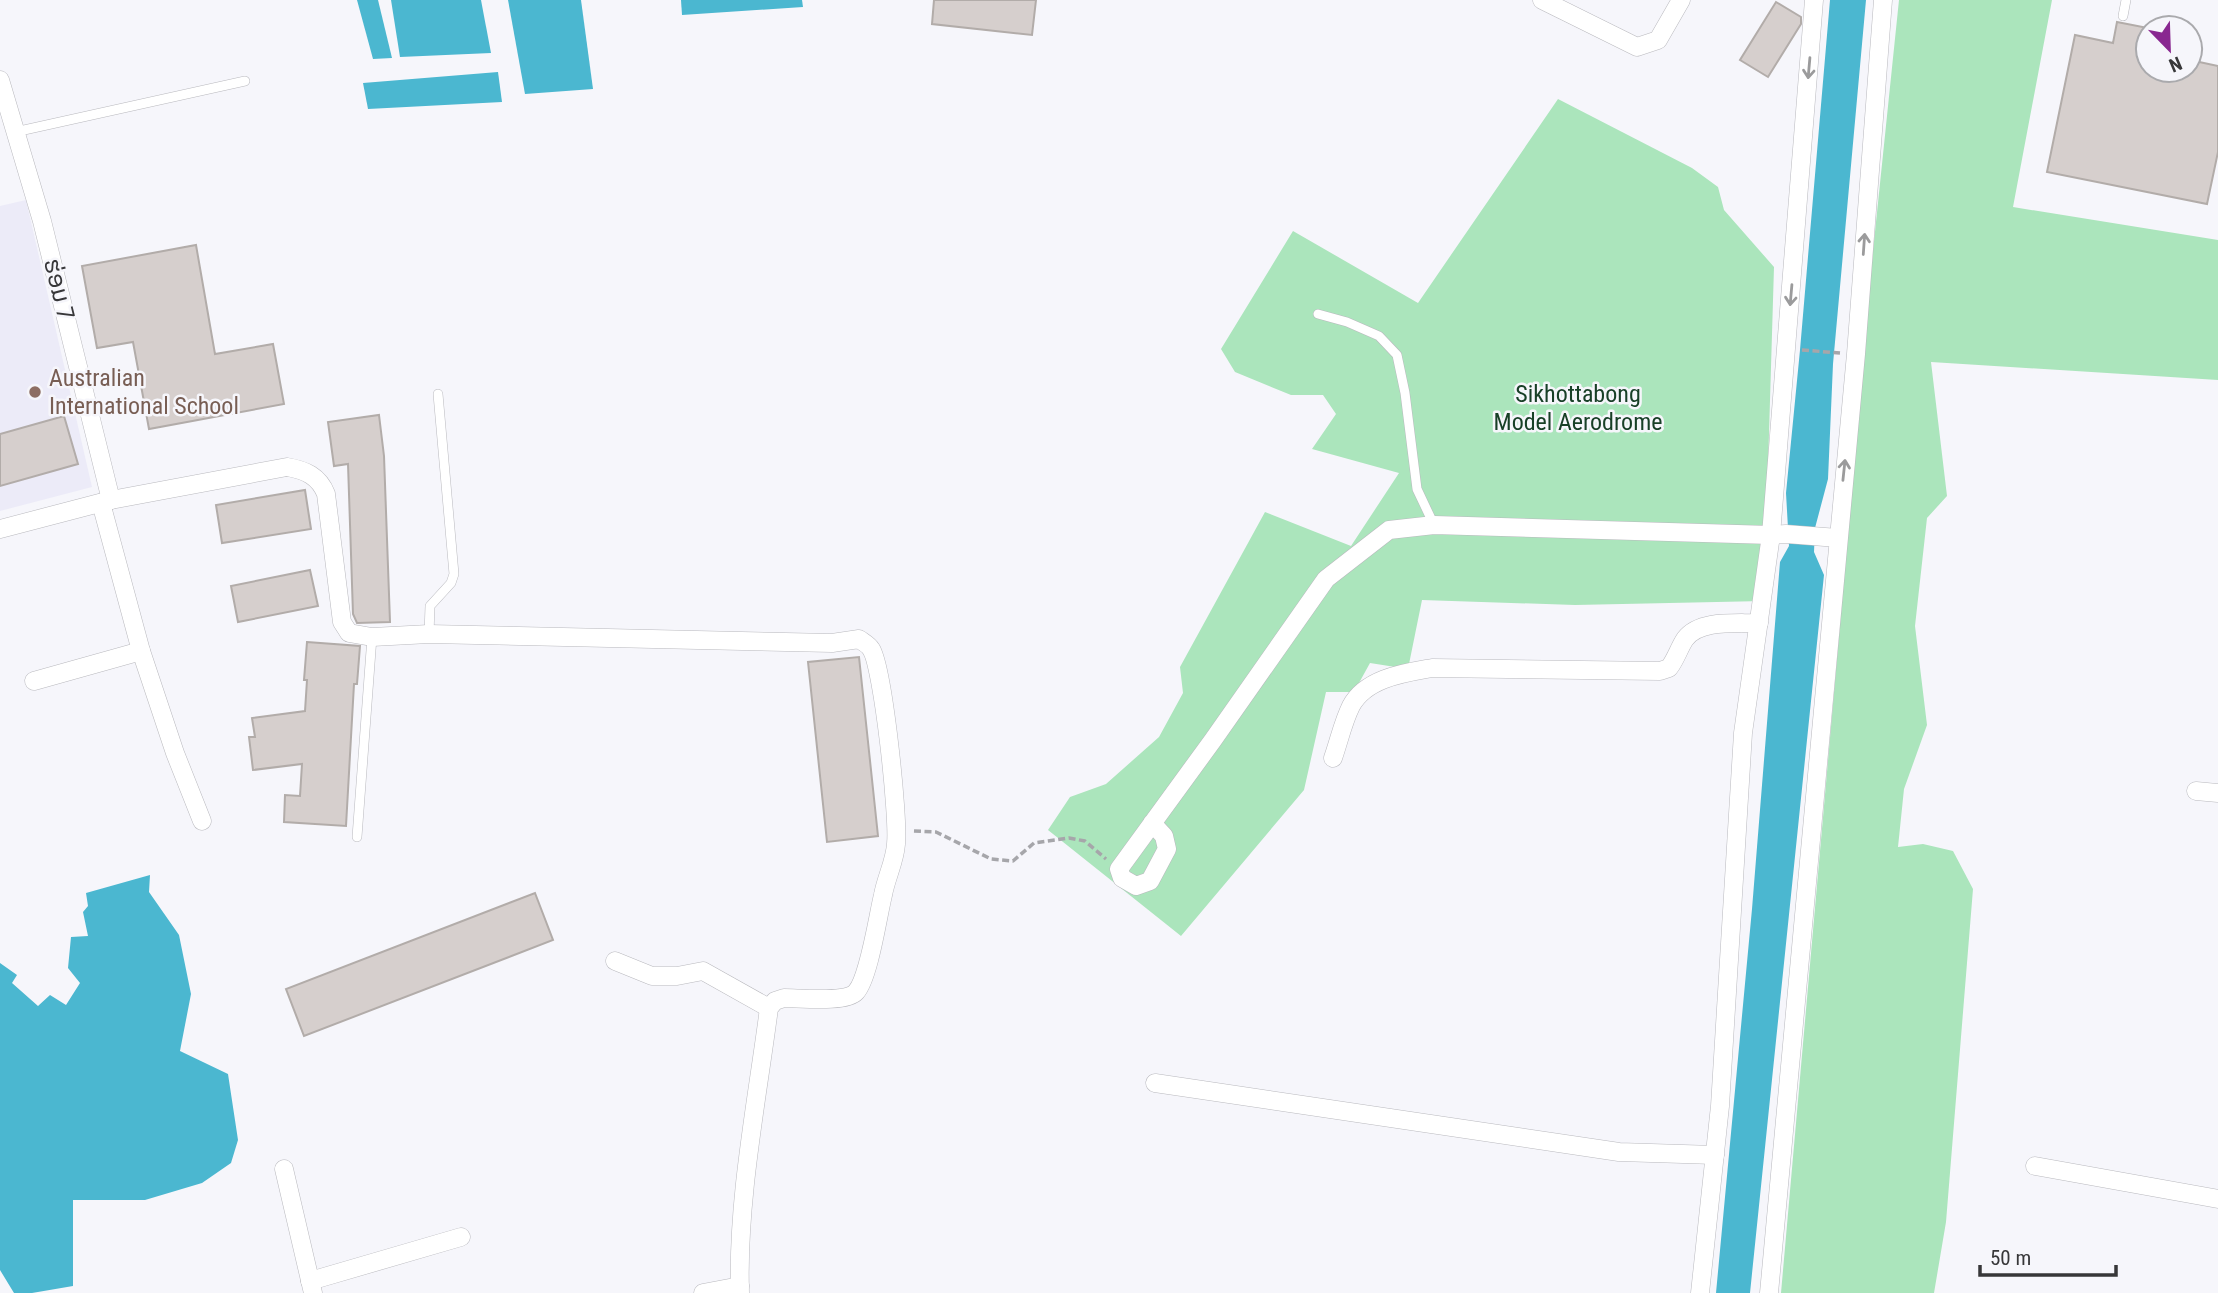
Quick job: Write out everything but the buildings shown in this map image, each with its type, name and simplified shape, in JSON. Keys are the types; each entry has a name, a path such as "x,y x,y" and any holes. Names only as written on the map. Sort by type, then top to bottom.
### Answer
{"street":[{"path":"1542,0 1637,47 1658,40 1681,0"},
{"path":"1700,1293 1720,1106 1743,733 1759,623 1779,535 1814,0"},
{"path":"1769,1293 1830,538 1856,354 1884,0"},
{"name":"ຮ່ອມ 7","path":"0,80 41,221 141,651 175,753 202,821"},
{"path":"0,529 106,501 287,467 302,470 315,477 326,494 342,622 349,634 372,637 429,634 832,643 859,639 871,649 877,665 897,811 896,845 883,894 877,931 859,989 846,998 784,998 775,1001 769,1008 742,1214 740,1290 703,1293"},
{"path":"1152,823 1164,836 1167,849 1150,881 1136,886 1122,878 1119,869 1326,579 1389,530 1434,525 1830,538"},
{"path":"1334,758 1351,706 1360,695 1381,680 1403,673 1432,668 1660,671 1669,668 1688,636 1699,629 1716,625 1759,623"},
{"path":"34,681 141,651"},
{"path":"2196,791 2218,793"},
{"path":"615,961 652,976 677,976 703,971 769,1008"},
{"path":"1154,1083 1619,1152 1715,1154"},
{"path":"2035,1166 2218,1199"},
{"path":"284,1169 311,1287 461,1237"}],"lane":[{"path":"2123,16 2126,0"},
{"path":"15,132 245,80"},
{"path":"1318,313 1379,336 1397,355 1417,489 1434,525"},
{"path":"429,634 430,606 451,583 454,574 439,394"},
{"path":"357,837 372,637"}],"path":[{"path":"1800,350 1842,353"},
{"path":"897,830 936,832 991,859 1013,861 1034,843 1069,838 1085,841 1119,869"}],"shaded area":[{"name":"Australian International School","path":"26,200 92,487 0,511 0,206"}],"green space":[{"path":"1899,0 2052,0 2013,207 2218,240 2218,380 1931,362 1947,496 1927,518 1915,626 1927,725 1904,789 1898,847 1923,844 1953,851 1973,889 1946,1222 1934,1293 1781,1293 1873,251"},
{"name":"Sikhottabong Model Aerodrome","path":"1558,99 1692,168 1718,187 1724,210 1774,267 1764,601 1575,605 1422,600 1408,669 1370,663 1354,692 1326,692 1304,790 1181,936 1048,830 1070,797 1106,784 1159,737 1183,693 1180,667 1265,512 1351,546 1399,473 1312,449 1336,414 1323,395 1291,395 1235,372 1221,349 1293,231 1418,303"}],"water":[{"path":"357,0 378,0 392,58 373,59"},
{"path":"391,0 481,0 491,53 400,57"},
{"path":"508,0 581,0 593,89 525,94"},
{"path":"681,0 802,0 803,7 682,15"},
{"path":"1830,0 1866,0 1833,364 1828,479 1815,528 1814,552 1824,575 1750,1293 1716,1293 1752,909 1780,562 1789,546 1786,493"},
{"path":"498,72 502,102 368,109 363,83"},
{"path":"150,875 149,892 179,935 191,994 180,1051 228,1074 238,1140 231,1163 202,1183 145,1200 73,1200 73,1286 32,1293 14,1293 0,1270 0,963 17,975 12,983 38,1006 50,995 66,1005 80,983 68,968 71,937 88,936 83,912 88,906 86,893"}],"place":[{"name":"Australian International School","path":"35,392"}]}
